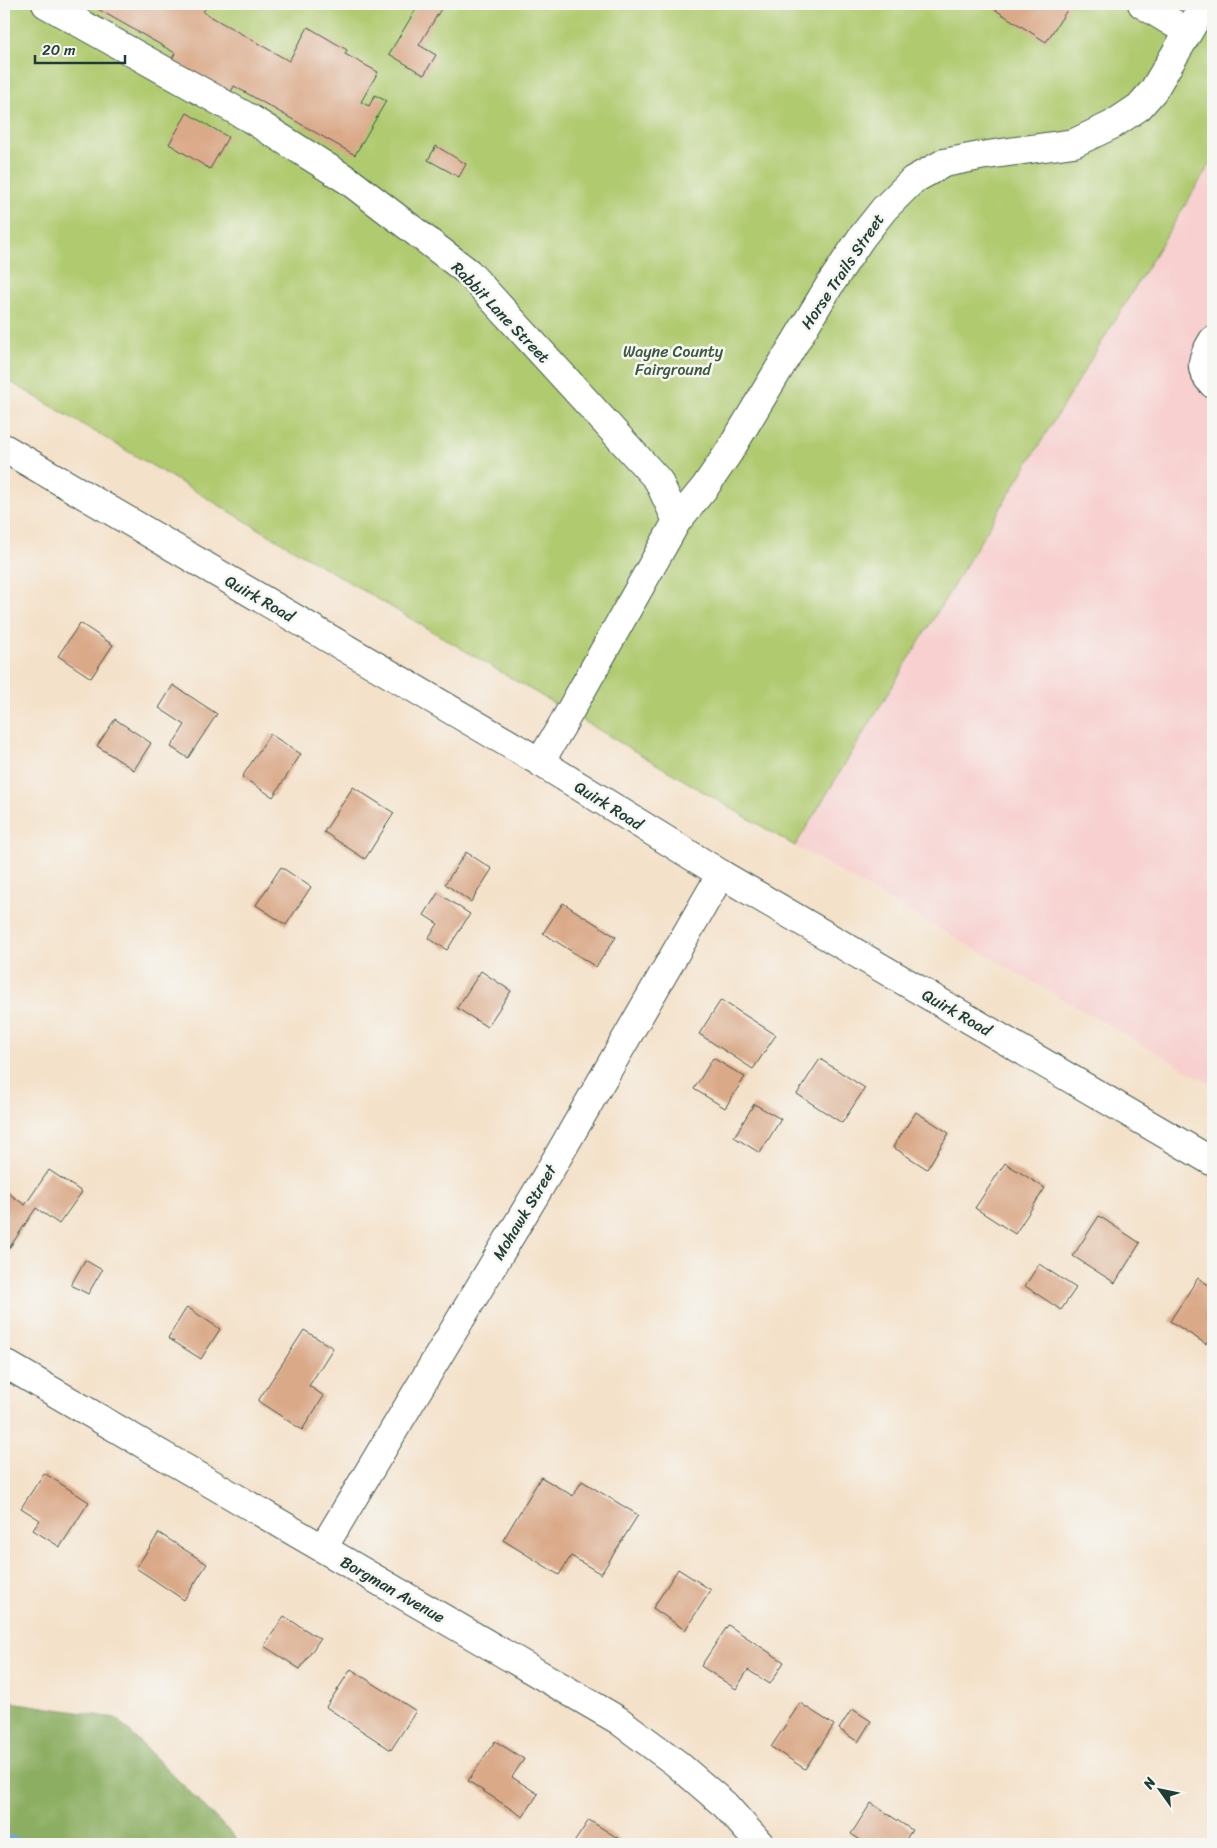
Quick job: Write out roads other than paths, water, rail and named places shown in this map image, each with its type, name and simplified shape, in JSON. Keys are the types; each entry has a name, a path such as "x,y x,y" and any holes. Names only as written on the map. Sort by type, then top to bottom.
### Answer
{"street":[{"name":"Rabbit Lane Street","path":"46,4 251,119 349,181 468,272 658,480 677,521"},
{"path":"1142,4 1188,32"},
{"name":"Horse Trails Street","path":"677,521 705,487 729,452 828,286 861,238 884,209 913,180 944,164 980,156 1074,143 1112,125 1139,107 1153,91 1205,4"},
{"path":"1213,340 1204,355 1202,365 1205,376 1213,384"},
{"name":"Quirk Road","path":"4,448 540,762 721,874 1213,1162"},
{"path":"540,762 677,521"},
{"name":"Mohawk Street","path":"323,1548 553,1165 721,874"},
{"name":"Borgman Avenue","path":"4,1363 618,1720 676,1763 724,1805 760,1844"}],"waterway":[{"path":"4,1838 22,1844"}],"park label":[{"name":"Wayne County Fairground","path":"673,360"}]}
